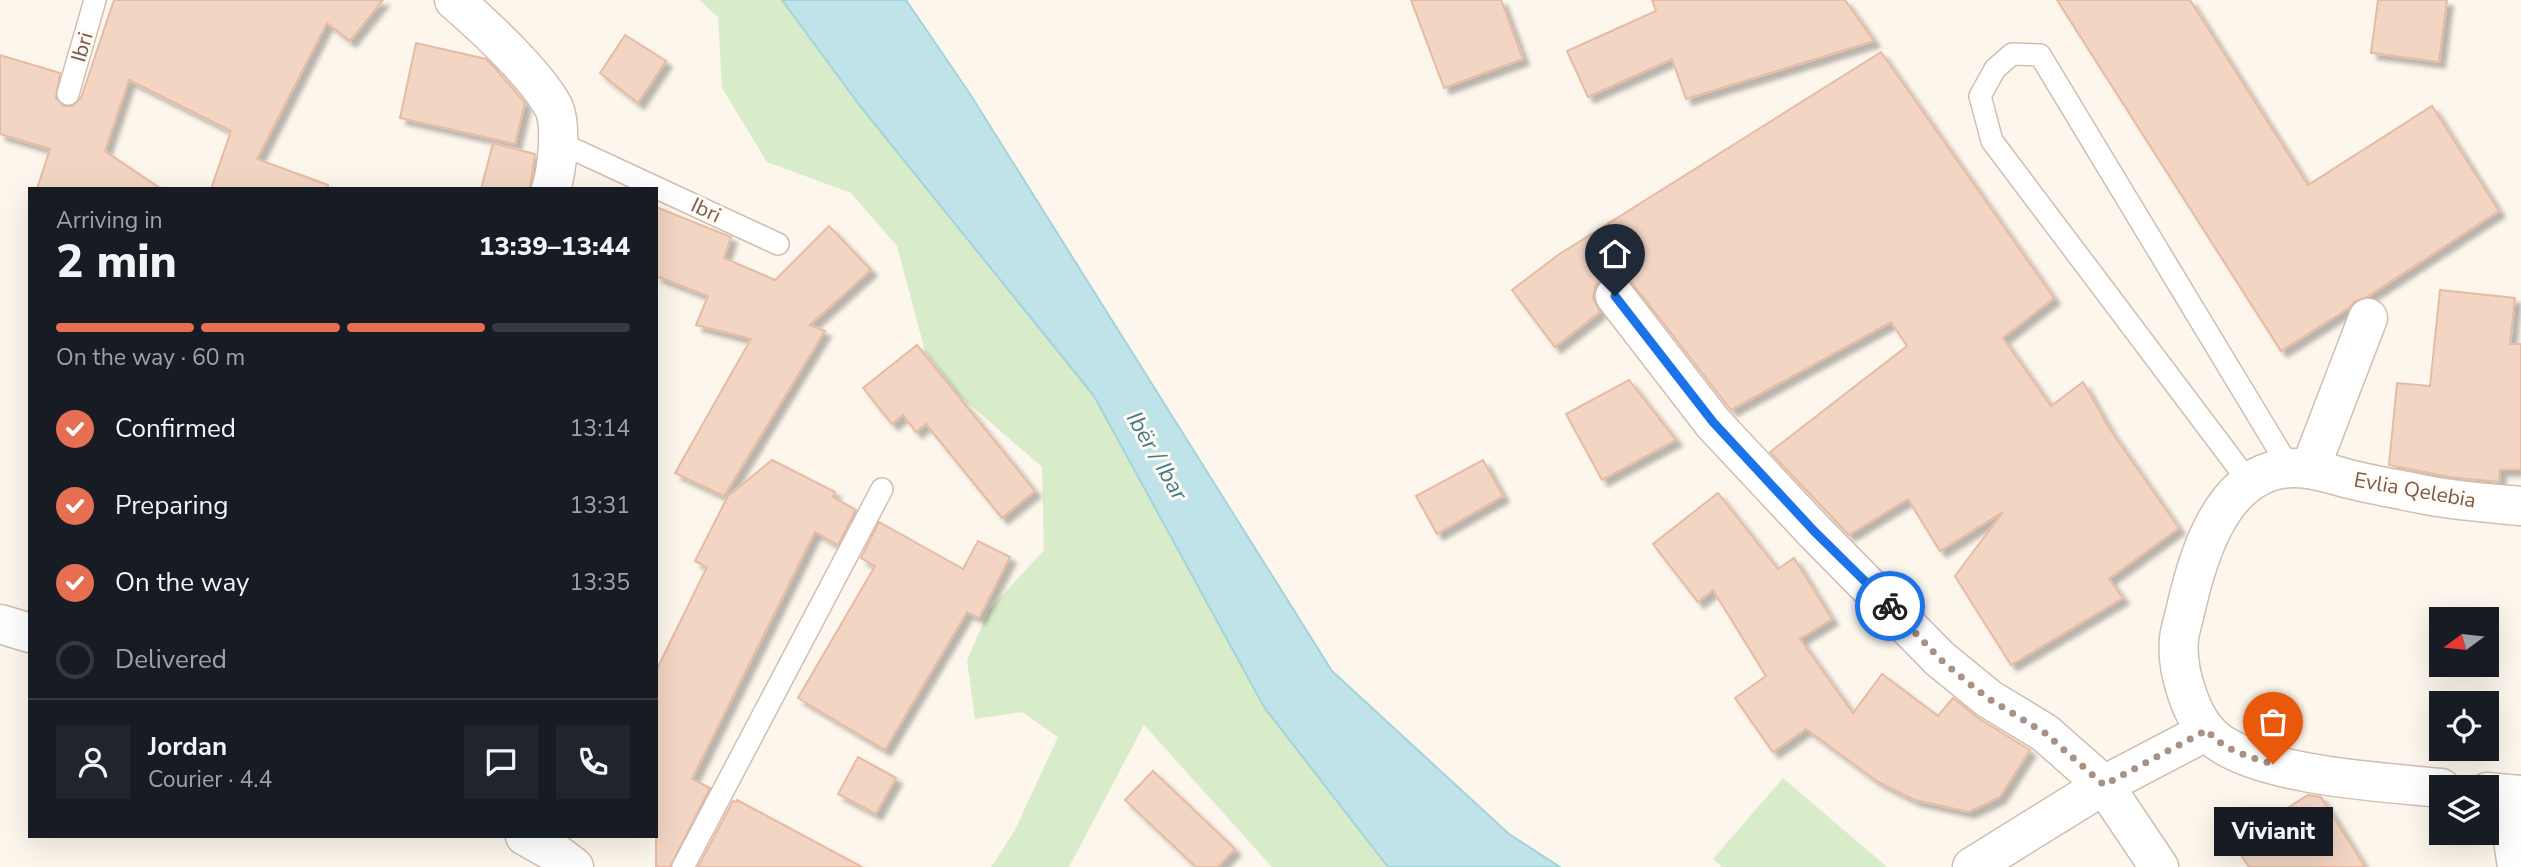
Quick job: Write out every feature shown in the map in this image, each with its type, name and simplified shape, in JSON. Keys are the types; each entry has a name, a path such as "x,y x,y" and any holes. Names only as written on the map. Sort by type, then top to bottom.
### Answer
{"street":[{"path":"454,0 527,72 555,110 558,142 556,174 552,187"},
{"path":"1615,296 1713,422 1814,531 1940,659 1989,699 2045,733 2104,785 2159,867"},
{"path":"2368,318 2300,468 2269,471 2249,482 2231,499 2215,524 2197,563 2179,640 2181,674 2189,701 2212,738 2225,746 2273,764 2350,779 2429,787"},
{"name":"Evlia Qelebia","path":"2300,468 2424,495 2521,506"},
{"path":"0,624 28,632"},
{"path":"1972,867 2104,785 2207,730"},
{"path":"2499,793 2521,795 2512,833 2516,867"},
{"path":"528,838 574,867"}],"lane":[{"name":"Ibri","path":"68,94 96,0"},
{"path":"2249,482 1992,141 1980,96 1995,69 2012,54 2040,55 2300,468"},
{"name":"Ibri","path":"558,142 655,187"},
{"name":"Ibri","path":"658,188 778,244"},
{"path":"683,867 882,489"}],"green space":[{"path":"699,0 782,0 860,106 1094,396 1264,707 1388,867 1272,867 1144,725 1069,867 991,867 1014,832 1058,737 1022,712 975,719 967,660 989,610 1044,550 1042,467 958,394 925,351 897,246 851,193 767,162 722,88 718,17"},
{"path":"1783,778 1887,867 1722,867 1713,859"}],"water":[{"name":"Ibër / Ibar","path":"782,0 906,0 970,94 1332,671 1509,834 1560,867 1388,867 1264,707 1094,396 860,106"}],"building":[{"path":"114,0 383,0 350,41 327,23 257,159 328,187 212,187 231,131 129,80 105,151 158,187 38,187 50,149 0,134 0,55 60,73 56,98 64,106 72,106 81,98"},
{"path":"1411,0 1501,0 1523,59 1444,88"},
{"path":"1652,0 1845,0 1874,41 1686,99 1672,59 1588,97 1567,51 1656,11"},
{"path":"2057,0 2190,0 2308,185 2432,106 2499,211 2281,351"},
{"path":"2378,0 2447,0 2439,62 2371,53"},
{"path":"625,35 666,61 638,103 600,73"},
{"path":"416,43 486,59 493,66 525,103 515,144 400,118"},
{"path":"1881,52 2054,298 2003,338 2051,406 2083,382 2109,428 2179,528 2109,579 2123,598 2011,665 1955,576 2003,512 1940,551 1908,499 1849,535 1770,452 1907,346 1891,322 1731,410 1624,276 1613,274 1601,279 1595,287 1593,298 1600,312 1555,347 1512,290 1558,255"},
{"path":"493,143 535,154 530,187 482,187"},
{"path":"658,208 731,237 724,258 775,280 829,226 871,270 810,325 825,331 724,496 675,473 751,339 696,325 708,296 658,277"},
{"path":"2440,290 2515,298 2510,344 2521,344 2521,470 2500,470 2499,482 2449,477 2389,465 2397,383 2430,386"},
{"path":"917,345 1035,491 1002,518 926,424 916,432 903,415 892,424 863,388"},
{"path":"1629,380 1676,440 1602,480 1566,414"},
{"path":"772,460 835,492 833,497 856,510 838,545 815,532 692,779 710,788 670,867 656,867 658,667 707,567 695,561 728,496"},
{"path":"1483,460 1503,496 1437,534 1416,496"},
{"path":"1718,493 1778,569 1794,558 1832,619 1800,639 1853,713 1882,674 1938,716 1953,698 1978,718 2030,750 2000,797 1969,812 1915,800 1878,782 1806,729 1773,752 1735,698 1766,676 1713,590 1698,602 1653,544"},
{"path":"879,522 963,569 978,541 1010,557 979,618 967,612 885,750 798,698 875,566 861,558"},
{"path":"858,757 896,778 876,814 838,794"},
{"path":"1153,771 1235,849 1218,867 1196,867 1125,800"},
{"path":"2308,795 2321,797 2365,867 2249,867 2233,842"},
{"path":"737,800 862,867 698,867 733,801"}],"way so far":[{"path":"1890,606 1940,659 1966,681 1989,699 2045,733 2104,785 2207,730 2212,738 2225,746 2273,764"}],"place":[{"name":"Vivianit","path":"2273,764"}],"route":[{"path":"1615,296 1713,422 1814,531 1890,606"}]}
